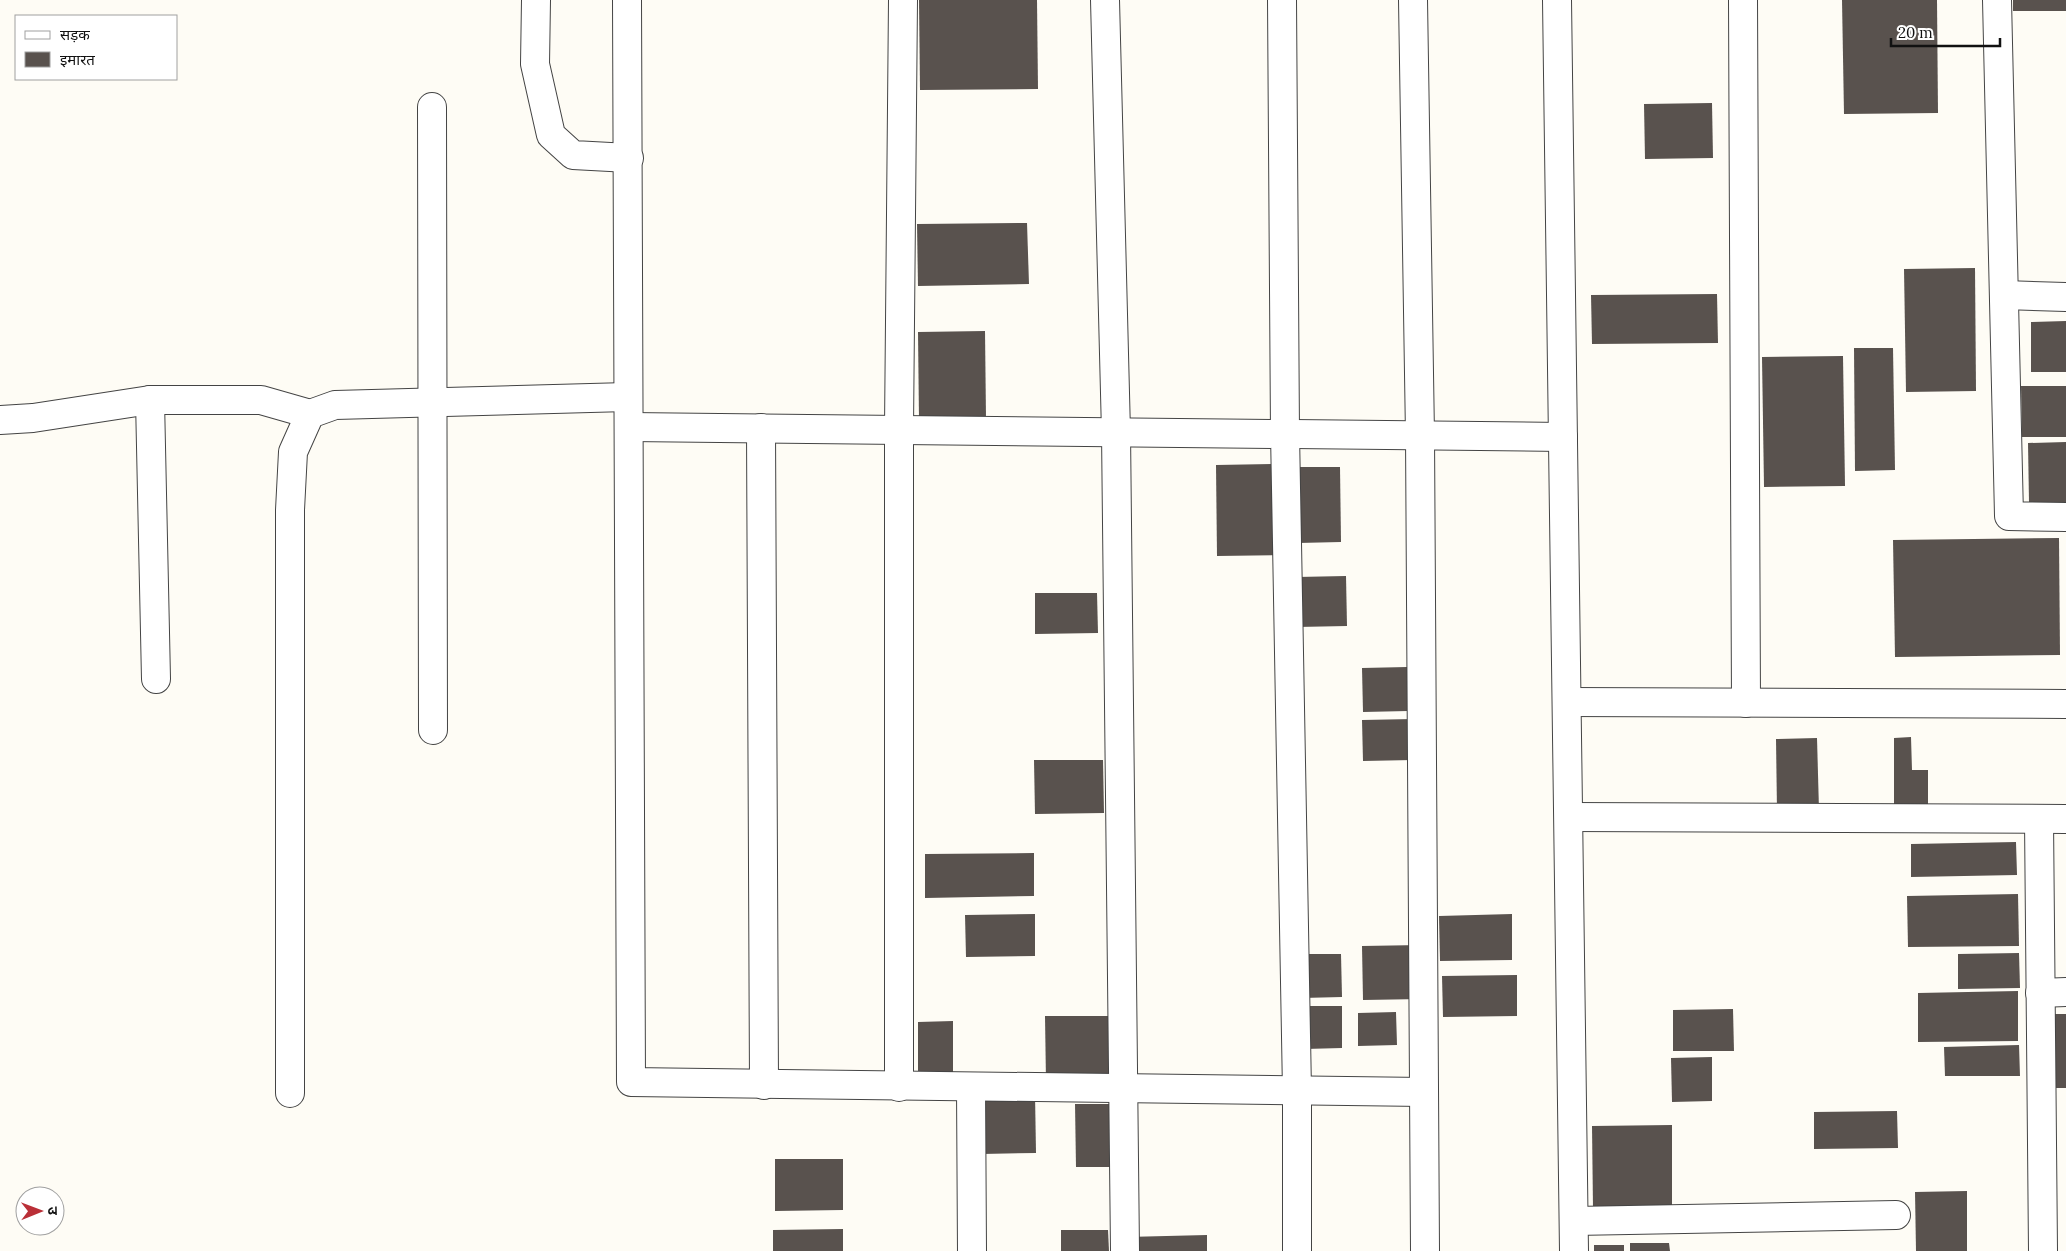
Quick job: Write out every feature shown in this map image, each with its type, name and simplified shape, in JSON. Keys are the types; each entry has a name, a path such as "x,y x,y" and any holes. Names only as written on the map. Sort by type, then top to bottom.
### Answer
{"street":[{"path":"536,0 536,64 551,136 573,155 629,158"},
{"path":"627,0 631,1082 972,1088 1424,1092"},
{"path":"899,1087 898,430 903,0"},
{"path":"1105,0 1116,432 1125,1251"},
{"path":"1282,0 1285,433 1297,1091 1297,1251"},
{"path":"1413,0 1420,435 1425,1251"},
{"path":"1557,0 1574,1251"},
{"path":"1743,0 1746,702"},
{"path":"1997,0 2009,516 2066,518"},
{"path":"432,107 433,730"},
{"path":"2004,295 2066,297"},
{"path":"0,420 32,418 150,400 261,400 310,414 335,405 627,397"},
{"path":"150,400 156,678"},
{"path":"290,1093 290,510 293,452 310,414"},
{"path":"630,427 1563,436"},
{"path":"760,428 764,1085"},
{"path":"1567,702 2066,704"},
{"path":"1569,817 2066,819"},
{"path":"2039,819 2053,993 2042,1251"},
{"path":"972,1088 972,1251"},
{"path":"1574,1221 1896,1215"}],"building":[{"path":"919,0 1037,0 1038,89 920,90"},
{"path":"1842,0 1937,0 1938,113 1844,114"},
{"path":"2013,0 2066,0 2066,11 2013,11"},
{"path":"1712,103 1713,158 1645,159 1644,104"},
{"path":"1027,223 1029,284 918,286 917,224"},
{"path":"1975,268 1976,391 1906,392 1904,269"},
{"path":"1717,294 1718,343 1592,344 1591,295"},
{"path":"2066,321 2066,372 2031,372 2031,322"},
{"path":"985,331 986,419 919,420 918,332"},
{"path":"1854,348 1893,348 1895,470 1855,471"},
{"path":"1843,356 1845,486 1764,487 1762,357"},
{"path":"2021,386 2066,386 2066,437 2022,437"},
{"path":"2066,442 2066,502 2029,502 2028,443"},
{"path":"1279,464 1281,555 1217,556 1216,465"},
{"path":"1297,467 1340,467 1341,542 1298,543"},
{"path":"2059,538 2060,655 1895,657 1893,540"},
{"path":"1346,576 1347,626 1297,627 1297,577"},
{"path":"1035,593 1097,593 1098,633 1035,634"},
{"path":"1407,667 1408,711 1363,712 1362,668"},
{"path":"1413,719 1413,760 1363,761 1362,720"},
{"path":"1911,737 1912,770 1928,770 1928,806 1894,807 1894,738"},
{"path":"1817,738 1819,810 1777,811 1776,739"},
{"path":"1034,760 1103,760 1104,813 1035,814"},
{"path":"2016,842 2017,875 1911,877 1911,844"},
{"path":"1034,853 1034,896 925,898 925,854"},
{"path":"2018,894 2019,946 1908,947 1907,896"},
{"path":"1035,914 1035,956 966,957 965,915"},
{"path":"1512,914 1512,960 1440,961 1439,916"},
{"path":"1421,945 1422,999 1363,1000 1362,946"},
{"path":"2019,953 2020,988 1958,989 1958,954"},
{"path":"1302,954 1341,954 1342,997 1302,998"},
{"path":"1517,975 1517,1016 1443,1017 1442,976"},
{"path":"2018,991 2018,1041 1918,1042 1918,993"},
{"path":"1304,1006 1342,1006 1342,1048 1305,1049"},
{"path":"1733,1009 1734,1051 1673,1051 1673,1010"},
{"path":"1396,1012 1397,1045 1358,1046 1358,1013"},
{"path":"2053,1014 2066,1014 2066,1088 2054,1088"},
{"path":"1045,1016 1111,1016 1112,1081 1046,1082"},
{"path":"953,1021 953,1080 918,1081 918,1022"},
{"path":"2019,1045 2020,1076 1945,1076 1944,1047"},
{"path":"1712,1057 1712,1101 1672,1102 1671,1058"},
{"path":"1035,1094 1036,1153 982,1154 981,1095"},
{"path":"1075,1104 1111,1104 1112,1167 1076,1167"},
{"path":"1897,1111 1898,1148 1814,1149 1814,1112"},
{"path":"1672,1125 1672,1207 1593,1208 1592,1126"},
{"path":"775,1159 843,1159 843,1210 775,1211"},
{"path":"1967,1191 1967,1251 1916,1251 1915,1192"},
{"path":"843,1229 843,1251 773,1251 773,1230"},
{"path":"1061,1230 1108,1230 1109,1251 1061,1251"},
{"path":"1207,1235 1207,1251 1126,1251 1126,1237"},
{"path":"1630,1243 1669,1243 1670,1251 1630,1251"},
{"path":"1594,1245 1624,1245 1624,1251 1594,1251"}]}
